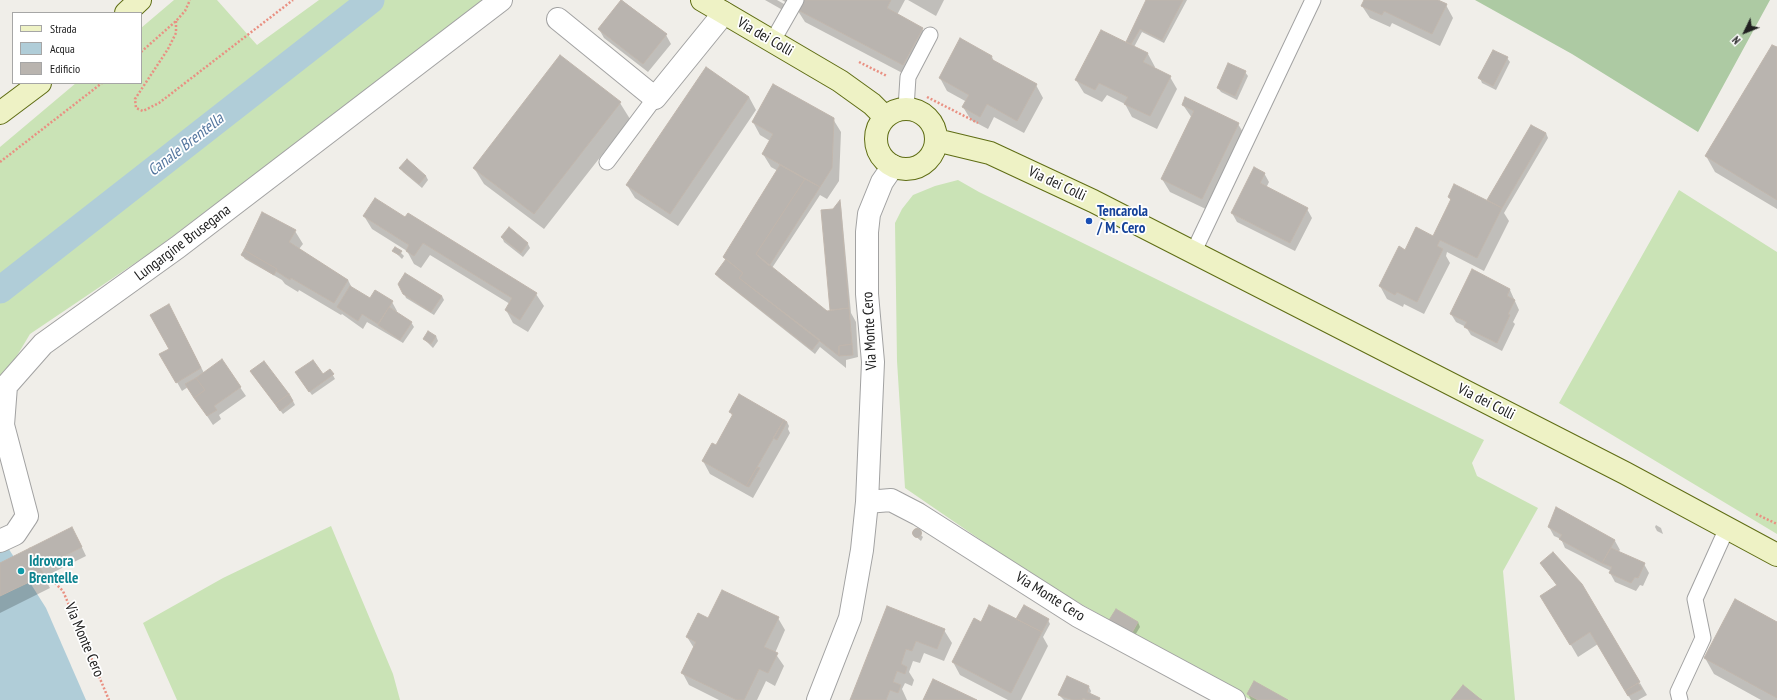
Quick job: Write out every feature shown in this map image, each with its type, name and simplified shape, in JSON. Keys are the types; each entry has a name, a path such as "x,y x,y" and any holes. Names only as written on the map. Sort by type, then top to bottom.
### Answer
{"main road":[{"path":"127,12 140,0"},
{"name":"Via dei Colli","path":"714,5 772,42 840,81 872,104 885,117"},
{"path":"0,113 39,84"},
{"path":"906,108 918,111 928,118 934,128 936,140 932,154 921,164 907,169 893,166 879,152 876,143 876,133 879,124 885,117 891,112 906,108"},
{"name":"Via dei Colli","path":"936,140 990,154 1094,201 1625,474 1777,555"}],"street":[{"name":"Lungargine Brusegana","path":"0,541 15,534 27,516 3,425 6,386 43,344 184,243 501,0"},
{"path":"558,19 655,98 714,5"},
{"name":"Via Monte Cero","path":"818,700 850,618 862,550 867,502 873,362 867,294 867,232 869,214 882,182 893,166"},
{"name":"Via Monte Cero","path":"867,502 891,500 918,514 1078,616 1234,700"}],"lane":[{"path":"772,42 796,0"},
{"path":"1193,253 1313,0"},
{"path":"906,108 908,77 930,35"},
{"path":"607,162 655,98"},
{"path":"1680,700 1678,692 1703,638 1695,599 1727,528"}],"path":[{"path":"142,51 176,21 190,0"},
{"path":"176,21 176,33 168,49 155,72 135,99 136,108 143,111 159,103 293,0"},
{"path":"854,59 967,118"},
{"path":"0,162 101,84"},
{"name":"Via Monte Cero","path":"55,583 63,591 109,700"}],"green space":[{"path":"174,0 217,0 257,45 319,0 507,0 329,118 153,251 30,334 0,384 0,147 75,84 142,84 142,27"},
{"path":"1475,0 1770,0 1698,132 1572,54"},
{"path":"958,180 979,192 1484,440 1472,463 1477,476 1538,508 1503,571 1515,700 1251,700 1042,582 905,488 897,361 895,223 902,209 913,195 935,186"},
{"path":"1679,190 1777,252 1777,534 1559,403"},
{"path":"331,526 393,674 400,700 177,700 143,623 223,578"}],"water":[{"path":"0,535 46,608 86,700 0,700"}],"building":[{"path":"621,0 667,34 643,64 598,29"},
{"path":"801,0 891,0 887,8 923,28 903,65 796,9"},
{"path":"1146,0 1183,0 1162,40 1140,29 1131,44 1126,42"},
{"path":"1364,0 1438,0 1447,4 1432,34 1384,11 1382,15 1361,6"},
{"path":"1101,30 1148,53 1143,62 1171,76 1150,116 1124,104 1128,97 1099,83 1095,90 1075,80"},
{"path":"960,38 992,56 991,59 1037,84 1017,121 987,104 980,117 962,107 969,95 939,78"},
{"path":"1772,45 1777,47 1777,200 1705,156"},
{"path":"1493,50 1508,57 1493,86 1478,78"},
{"path":"560,55 621,102 534,214 473,168"},
{"path":"1228,63 1246,71 1235,96 1217,88"},
{"path":"706,67 749,97 670,214 626,185"},
{"path":"773,84 834,118 832,168 820,187 762,154 773,134 752,122"},
{"path":"1185,97 1239,123 1202,199 1161,179 1194,111 1182,105"},
{"path":"1531,125 1546,133 1502,208 1487,200"},
{"path":"407,159 426,176 419,184 399,168"},
{"path":"780,165 805,179 756,254 827,311 849,308 852,344 839,346 839,356 739,278 743,273 723,257"},
{"path":"1254,167 1265,173 1260,183 1308,208 1290,243 1231,213"},
{"path":"805,179 820,187 769,266 756,254"},
{"path":"1454,184 1502,208 1477,258 1440,240 1437,246 1443,249 1417,302 1397,292 1395,295 1379,286 1399,246 1405,250 1416,227 1433,236 1451,199 1448,197"},
{"path":"375,198 405,217 408,213 537,293 520,320 505,310 512,298 423,243 414,256 406,251 409,245 363,216"},
{"path":"840,200 849,308 830,310 821,210 833,209"},
{"path":"262,212 296,230 289,242 348,280 334,303 291,278 290,280 276,271 277,269 244,250"},
{"path":"509,227 528,243 521,253 501,237"},
{"path":"395,247 402,251 399,255 392,251"},
{"path":"244,250 277,269 274,275 241,255"},
{"path":"726,259 743,273 739,278 820,340 812,350 715,274"},
{"path":"1472,269 1510,289 1507,296 1515,300 1497,343 1464,327 1467,322 1450,314"},
{"path":"405,273 442,296 431,312 403,294 398,284"},
{"path":"350,286 370,298 375,290 393,301 378,324 362,314 358,321 337,307"},
{"path":"169,304 201,368 176,383 159,354 169,349 150,315"},
{"path":"389,307 412,322 400,340 378,325"},
{"path":"428,331 436,336 431,344 423,339"},
{"path":"852,344 853,355 839,356 839,346"},
{"path":"222,359 241,387 214,406 217,410 207,416 194,398 205,390 196,378"},
{"path":"313,360 323,374 330,369 334,374 309,392 295,372"},
{"path":"264,361 289,394 275,404 250,371"},
{"path":"196,378 205,390 194,398 185,384"},
{"path":"289,394 293,401 280,411 275,404"},
{"path":"739,394 784,420 746,486 702,461 712,443 716,445 733,414 729,412"},
{"path":"784,420 787,422 777,440 773,438"},
{"path":"757,467 760,468 749,487 746,486"},
{"path":"1556,507 1615,540 1602,563 1559,539 1562,535 1548,527"},
{"path":"72,527 82,547 40,568 30,548"},
{"path":"915,529 919,529 921,533 919,537 915,537 913,535 913,531"},
{"name":"Idrovora Brentelle","path":"30,548 44,575 0,596 0,563"},
{"path":"1611,548 1645,563 1638,578 1635,577 1631,583 1609,573 1612,567 1602,563"},
{"path":"1553,552 1582,584 1640,682 1625,691 1590,632 1570,645 1540,596 1557,585 1540,563"},
{"path":"722,590 779,617 764,647 778,653 768,673 759,669 744,700 737,700 681,673 696,642 686,637 698,613 708,618"},
{"path":"1735,599 1777,622 1777,698 1704,658"},
{"path":"989,605 1042,632 1011,693 952,662 974,618 981,622"},
{"path":"1024,605 1049,619 1042,632 1016,619"},
{"path":"887,606 945,629 937,649 916,641 912,651 906,649 901,664 907,667 905,674 897,671 893,682 901,685 898,693 890,690 886,700 850,700"},
{"path":"1116,609 1138,622 1129,638 1106,625"},
{"path":"1067,676 1089,686 1087,692 1100,698 1099,700 1087,700 1083,698 1082,700 1073,700 1058,695"},
{"path":"933,679 977,700 923,700"},
{"path":"1254,681 1288,700 1258,700 1247,694"},
{"path":"1638,683 1642,689 1628,696 1625,691"},
{"path":"1463,685 1479,698 1482,700 1451,700"}],"waterway":[{"name":"Canale Brentella","path":"0,290 371,0"}],"place":[{"name":"Tencarola / M. Cero","path":"1089,221"},
{"name":"Idrovora Brentelle","path":"21,571"}]}
